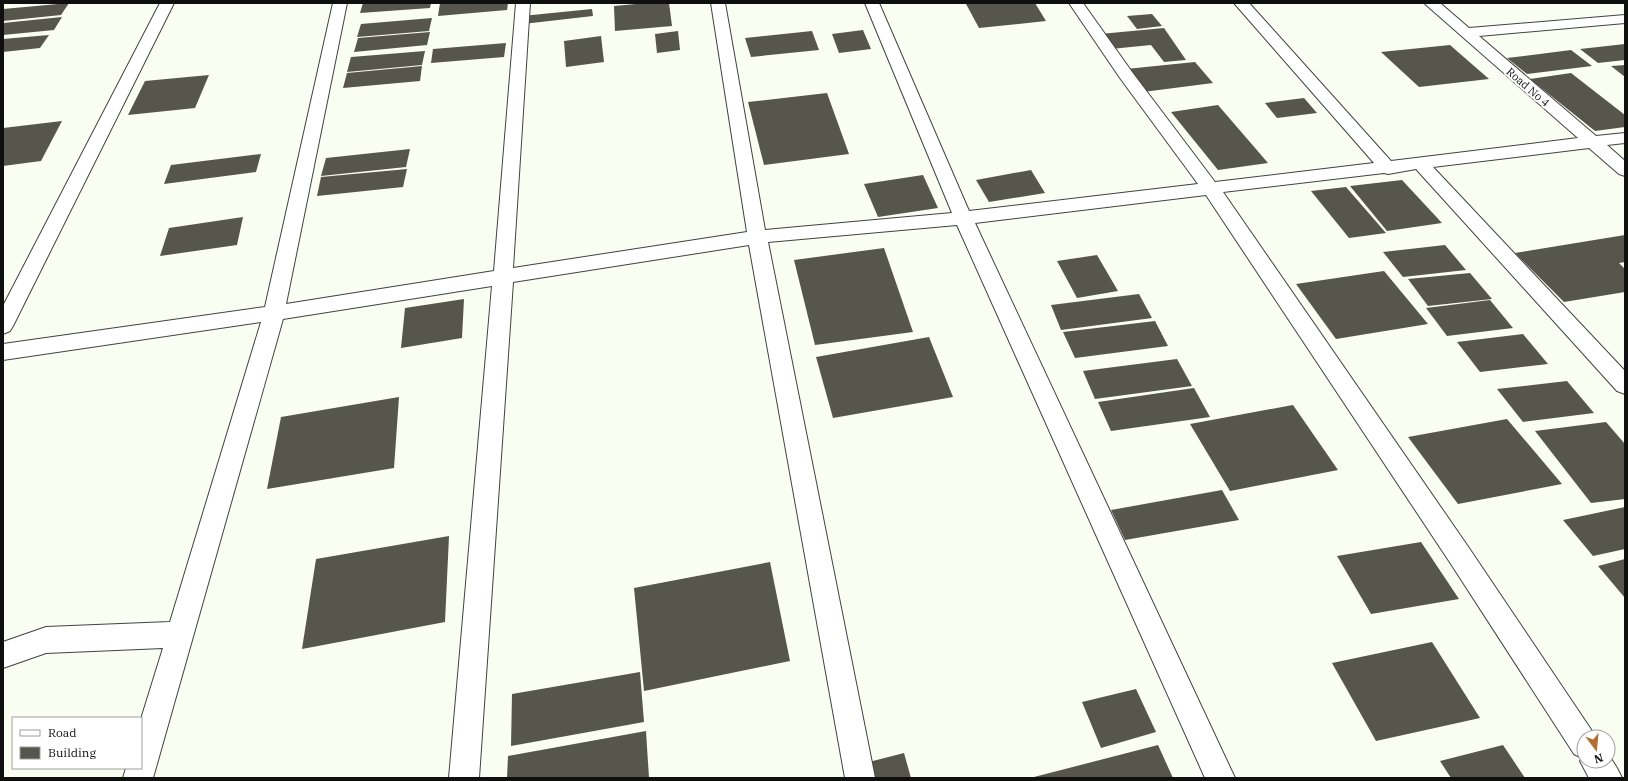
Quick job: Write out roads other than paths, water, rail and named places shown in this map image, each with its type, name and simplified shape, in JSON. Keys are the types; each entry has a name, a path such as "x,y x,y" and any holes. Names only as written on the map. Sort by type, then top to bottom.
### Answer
{"street":[{"path":"3,326 167,3"},
{"path":"142,765 274,313 340,3"},
{"path":"464,778 523,3"},
{"path":"718,3 757,237 860,778"},
{"path":"872,3 963,218 1220,778"},
{"path":"1076,3 1126,75 1211,189 1460,556 1576,732"},
{"path":"1242,3 1388,168"},
{"name":"Road No 4","path":"1431,3 1625,170"},
{"path":"1467,33 1625,19"},
{"path":"3,352 274,313 757,237 963,218 1388,168 1625,138"},
{"path":"1421,164 1625,385"},
{"path":"3,654 46,640 181,634"},
{"path":"1601,769 1607,778"}]}
